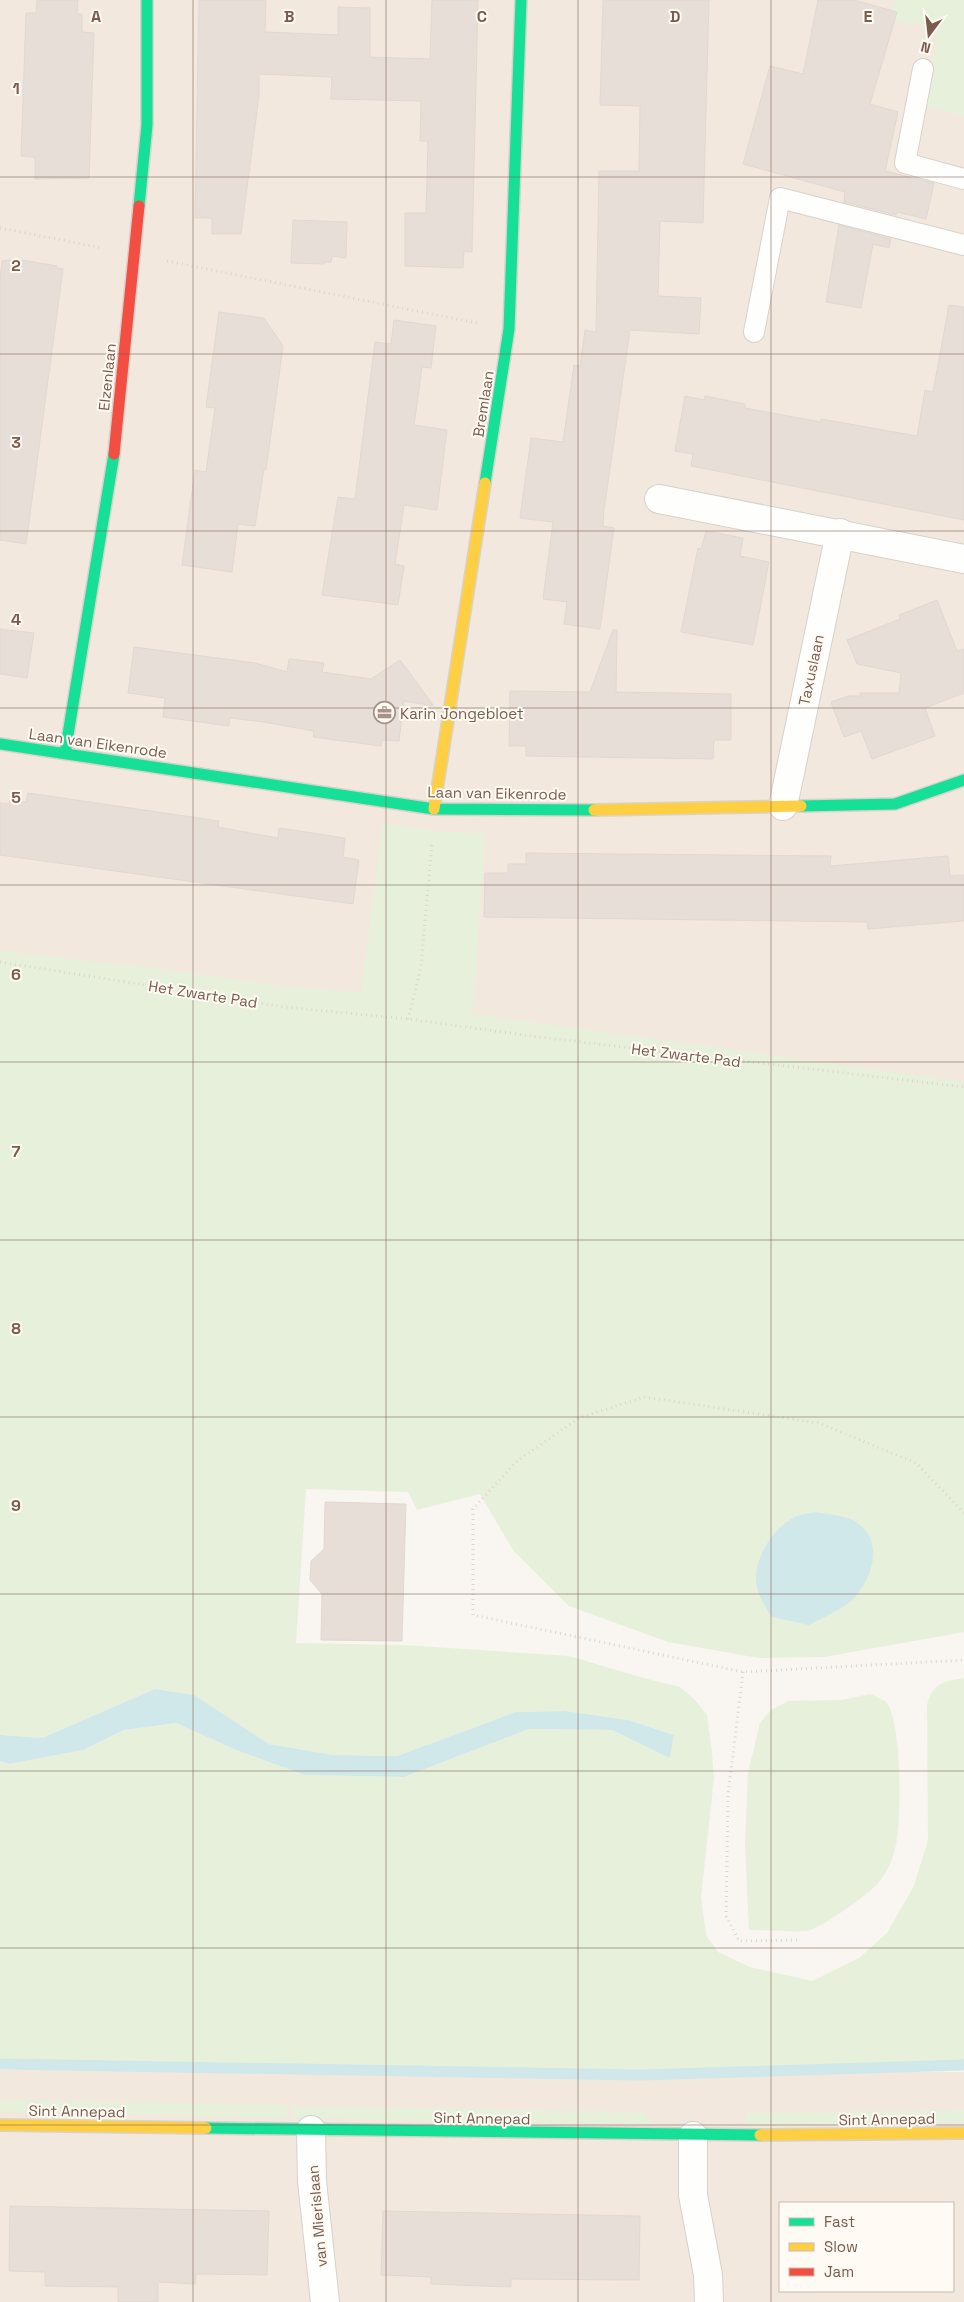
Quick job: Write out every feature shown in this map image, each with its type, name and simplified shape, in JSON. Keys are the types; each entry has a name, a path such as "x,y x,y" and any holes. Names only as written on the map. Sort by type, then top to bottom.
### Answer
{"street":[{"name":"Elzenlaan","path":"65,753 114,455 147,125 147,0"},
{"name":"Bremlaan","path":"434,809 509,329 521,0"},
{"path":"659,499 840,533 964,559"},
{"name":"Taxuslaan","path":"783,806 840,533"},
{"name":"Laan van Eikenrode","path":"0,744 434,809 536,810 895,804 964,780"},
{"name":"Sint Annepad","path":"0,2125 693,2136 964,2133"},
{"name":"van Mierislaan","path":"311,2130 312,2181 324,2302"},
{"path":"693,2136 693,2196 708,2275 709,2302"}],"lane":[{"path":"923,69 906,163 964,178"},
{"path":"754,332 780,198 964,245"}],"path":[{"path":"0,228 509,329"},
{"path":"408,1019 421,967 434,809"},
{"name":"Het Zwarte Pad","path":"0,962 284,1007 408,1019 531,1036 964,1087"},
{"path":"964,1513 916,1463 819,1423 644,1397 579,1418 516,1462 473,1509 473,1615 743,1672 964,1660"},
{"path":"743,1672 728,1795 726,1916 739,1940 798,1940"}],"shaded area":[{"path":"0,0 964,0 964,1114 0,955"},
{"path":"0,2070 964,2072 964,2302 0,2302"}],"green space":[{"path":"896,0 964,0 964,116 925,106 938,29 891,19"},
{"path":"383,823 439,832 485,833 473,1014 964,1082 964,1632 824,1657 759,1658 668,1642 569,1606 513,1550 480,1494 417,1510 408,1492 306,1489 296,1643 404,1645 569,1656 680,1687 694,1699 707,1715 712,1752 714,1778 701,1897 706,1935 718,1952 750,1967 812,1981 859,1958 887,1933 914,1886 928,1840 927,1705 932,1692 940,1684 964,1678 964,2069 373,2072 0,2064 0,1761 9,1764 83,1750 124,1730 176,1723 236,1750 305,1775 404,1777 529,1729 612,1730 670,1757 674,1735 628,1720 565,1711 516,1712 397,1756 333,1755 269,1744 194,1695 155,1689 42,1738 0,1735 0,950 146,967 282,986 361,993"},
{"path":"870,1694 887,1703 892,1714 898,1748 900,1789 898,1825 895,1850 891,1862 882,1878 865,1895 816,1928 798,1931 749,1930 745,1844 748,1773 760,1723 771,1710 788,1701 842,1700"},
{"path":"0,2100 287,2105 287,2118 0,2112"},
{"path":"292,2106 644,2112 652,2124 292,2118"},
{"path":"964,2110 964,2123 745,2125 746,2113"}],"water":[{"path":"815,1512 849,1518 863,1527 873,1546 871,1567 867,1577 862,1588 851,1601 809,1625 772,1617 764,1605 756,1582 756,1573 762,1554 778,1529 793,1518"},
{"path":"155,1689 194,1695 269,1744 333,1755 397,1756 516,1712 565,1711 628,1720 674,1735 670,1758 612,1730 529,1729 404,1777 305,1775 236,1750 176,1723 124,1730 83,1750 9,1764 0,1761 0,1735 42,1738"}],"building":[{"path":"37,0 78,0 77,14 82,14 82,32 94,33 89,178 35,179 35,157 21,156 26,13 36,13"},
{"path":"199,0 266,0 265,32 338,35 338,7 370,8 370,57 430,59 432,0 478,0 472,252 464,251 463,268 405,266 405,213 426,213 428,141 420,141 421,101 331,99 332,77 259,74 259,96 241,234 212,234 212,218 195,218"},
{"path":"603,0 709,0 703,223 660,221 658,296 701,298 699,334 630,330 604,510 603,526 614,528 600,629 564,624 567,602 543,599 553,522 520,518 531,438 563,442 574,365 580,366 585,330 596,332 599,171 639,171 640,106 600,105"},
{"path":"818,0 854,0 897,12 870,104 898,112 885,171 934,183 926,219 897,212 896,215 844,202 845,192 743,164 770,66 803,74"},
{"path":"293,220 347,222 346,258 332,256 331,262 324,262 324,264 291,263"},
{"path":"839,225 891,239 889,248 873,244 861,308 826,302"},
{"path":"16,259 57,266 57,268 63,269 26,544 0,540 0,279 2,261"},
{"path":"949,305 964,307 964,520 691,466 693,454 675,451 685,396 704,400 705,396 745,404 745,408 821,422 821,419 917,436 925,390 933,392"},
{"path":"219,312 264,318 283,346 266,470 264,469 255,526 238,524 232,572 182,565 195,470 206,472 215,408 206,407"},
{"path":"394,320 436,326 431,368 422,367 414,425 447,430 437,510 404,505 395,564 404,566 398,605 322,595 338,497 355,499 375,342 391,344"},
{"path":"706,531 743,538 740,556 769,562 753,645 681,632 698,548 701,549"},
{"path":"937,600 957,651 964,649 964,693 925,708 935,736 872,759 861,731 844,737 831,702 848,696 860,696 860,693 899,693 901,673 857,664 847,640 900,619 899,615"},
{"path":"0,629 34,633 27,678 0,674"},
{"path":"613,630 617,630 616,692 731,694 731,740 714,740 713,759 526,756 526,746 509,746 510,691 590,692"},
{"path":"134,647 255,663 287,672 289,659 324,663 322,672 371,679 400,660 434,706 404,701 399,741 382,740 381,746 313,737 314,731 263,722 230,718 229,726 163,717 165,698 128,693"},
{"path":"28,793 219,821 218,827 278,838 279,828 345,838 343,857 359,860 353,904 0,855 0,803 9,804 10,800 26,802"},
{"path":"526,853 831,856 830,866 948,856 950,876 964,875 964,921 868,929 867,922 484,917 485,873 508,873 508,864 526,864"},
{"path":"325,1502 406,1504 402,1641 321,1640 322,1594 310,1580 311,1561 324,1549"},
{"path":"10,2206 269,2211 267,2275 196,2274 195,2284 158,2282 158,2302 118,2302 118,2287 45,2286 45,2272 9,2271"},
{"path":"383,2211 640,2216 639,2280 511,2279 511,2287 431,2284 431,2277 381,2275"}],"waterway":[{"path":"0,2064 641,2075 964,2065"}],"traffic: fast":[{"path":"139,206 147,125 147,0"},
{"path":"485,483 509,329 521,0"},
{"path":"65,753 114,454"},
{"path":"0,744 434,809 594,810"},
{"path":"801,806 895,804 964,780"},
{"path":"206,2128 760,2135"}],"traffic: slow":[{"path":"434,809 485,483"},
{"path":"594,810 801,806"},
{"path":"0,2125 206,2128"},
{"path":"760,2135 964,2133"}],"traffic: jam":[{"path":"114,454 139,206"}],"place":[{"name":"Karin Jongebloet","path":"384,713"}]}
